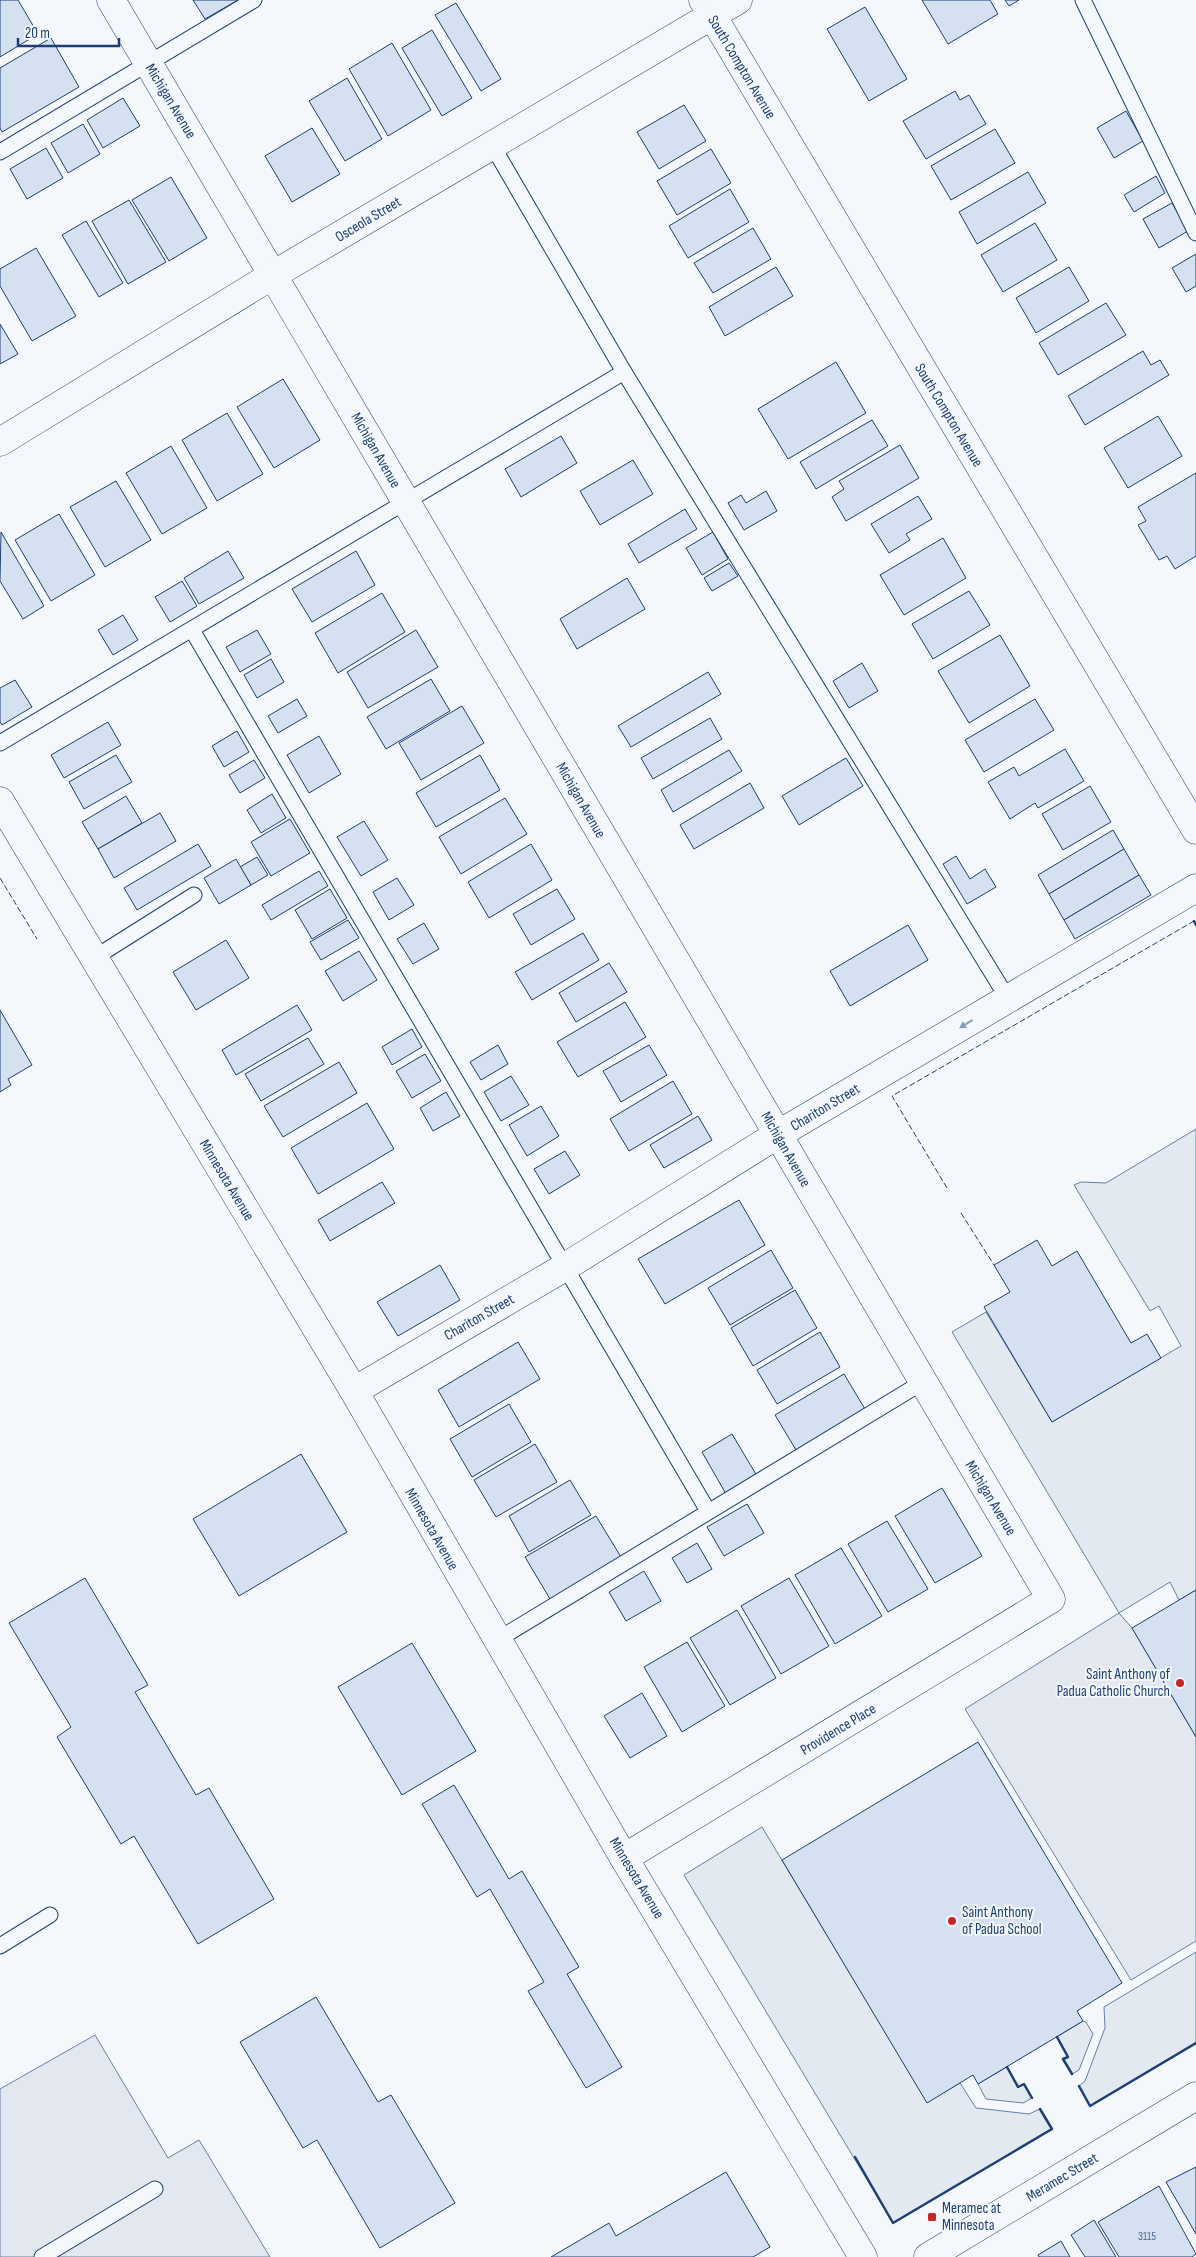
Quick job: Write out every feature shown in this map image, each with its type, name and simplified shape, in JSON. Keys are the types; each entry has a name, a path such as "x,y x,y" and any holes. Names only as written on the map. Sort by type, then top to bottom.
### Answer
{"street":[{"name":"Michigan Avenue","path":"111,0 1051,1599"},
{"name":"Osceola Street","path":"0,442 273,275 492,145 707,8 738,0"},
{"name":"South Compton Avenue","path":"707,8 1196,830"},
{"name":"Minnesota Avenue","path":"0,801 354,1391 624,1858 863,2257"},
{"name":"Chariton Street","path":"354,1391 565,1268 777,1135 1196,888"},
{"name":"Providence Place","path":"624,1858 1051,1599"},
{"name":"Meramec Street","path":"928,2257 1196,2096"}],"lane":[{"path":"0,152 254,0"},
{"path":"1083,0 1196,233"},
{"path":"492,145 624,372 1008,999"},
{"path":"0,743 624,372"},
{"path":"192,630 708,1511"},
{"path":"94,958 194,895"},
{"path":"497,1640 923,1382"},
{"path":"0,1946 50,1916"},
{"path":"42,2257 155,2189"}],"shaded area":[{"path":"1196,1129 1196,1590 1179,1600 1170,1582 1119,1613 952,1332 986,1312 1052,1422 1181,1346 1159,1306 1150,1311 1074,1185 1081,1182 1106,1183"},
{"path":"1119,1613 1132,1628 1196,1737 1196,1941 1131,1980 965,1709"},
{"path":"762,1827 927,2102 960,2083 976,2108 1029,2114 1040,2109 1052,2129 893,2223 684,1875"},
{"path":"1196,1952 1196,2043 1090,2106 1079,2086 1085,2081 1105,2028 1104,2007"},
{"path":"1083,2021 1086,2022 1093,2034 1079,2070 1072,2074 1063,2059 1068,2056 1057,2037"},
{"path":"95,2035 168,2158 199,2140 270,2257 0,2257 0,2089"},
{"path":"1007,2067 1018,2087 1024,2084 1032,2098 1023,2103 986,2099 978,2084"}],"building":[{"path":"0,0 18,0 38,34 0,57"},
{"path":"193,0 238,0 205,19"},
{"path":"922,0 990,0 998,14 948,44"},
{"path":"1005,0 1019,0 1009,6"},
{"path":"456,3 501,79 481,91 435,15"},
{"path":"865,7 907,79 869,101 827,29"},
{"path":"432,30 472,98 442,116 402,48"},
{"path":"51,38 79,87 2,132 0,128 0,68"},
{"path":"392,43 431,110 388,136 349,69"},
{"path":"347,78 382,139 345,161 309,101"},
{"path":"955,91 960,100 969,95 986,124 926,159 903,121"},
{"path":"123,98 140,126 103,148 87,120"},
{"path":"684,105 706,141 659,169 637,132"},
{"path":"1126,111 1143,141 1114,158 1097,128"},
{"path":"83,124 100,154 68,173 51,143"},
{"path":"312,128 340,174 292,202 265,156"},
{"path":"995,129 1015,163 951,200 931,166"},
{"path":"46,148 63,178 27,199 10,169"},
{"path":"711,149 731,183 677,215 657,181"},
{"path":"1028,172 1046,203 977,244 959,212"},
{"path":"1156,176 1165,193 1134,212 1124,195"},
{"path":"171,177 207,238 169,261 132,200"},
{"path":"730,189 749,222 688,258 669,226"},
{"path":"129,200 166,262 128,284 92,221"},
{"path":"1172,203 1188,231 1159,248 1143,219"},
{"path":"86,221 123,283 99,297 62,235"},
{"path":"1035,223 1057,260 1003,292 981,255"},
{"path":"753,228 771,259 713,293 694,263"},
{"path":"36,248 76,316 32,341 0,286 0,269"},
{"path":"1196,254 1196,286 1186,292 1172,268"},
{"path":"776,267 793,296 725,336 709,307"},
{"path":"1069,267 1089,301 1036,333 1016,298"},
{"path":"1106,303 1126,335 1058,375 1039,343"},
{"path":"0,324 18,354 0,364"},
{"path":"1143,351 1151,365 1160,360 1169,375 1085,425 1068,396"},
{"path":"836,362 866,413 788,459 758,409"},
{"path":"283,379 320,440 274,468 237,407"},
{"path":"227,413 263,474 217,501 182,440"},
{"path":"1158,416 1182,456 1128,488 1104,448"},
{"path":"872,420 888,446 816,489 800,462"},
{"path":"561,436 577,463 521,497 505,469"},
{"path":"900,445 919,478 846,521 832,497 844,489 839,481"},
{"path":"171,446 207,508 162,534 126,473"},
{"path":"633,460 653,494 600,525 580,491"},
{"path":"1196,473 1196,556 1175,569 1167,556 1159,560 1138,525 1146,521 1138,507"},
{"path":"116,481 151,540 105,567 70,507"},
{"path":"766,491 777,511 744,530 728,503 741,495 746,503"},
{"path":"918,496 932,519 906,534 910,540 889,553 871,524"},
{"path":"685,509 697,529 639,563 628,544"},
{"path":"59,514 95,575 51,601 15,540"},
{"path":"1,532 44,606 23,619 0,581"},
{"path":"713,532 728,559 702,575 686,548"},
{"path":"943,538 966,578 904,615 880,575"},
{"path":"228,551 244,578 199,604 184,578"},
{"path":"356,551 375,585 312,622 292,589"},
{"path":"729,563 738,576 712,591 704,578"},
{"path":"627,578 645,609 577,649 560,619"},
{"path":"182,581 197,606 170,622 155,597"},
{"path":"969,591 990,625 933,659 912,624"},
{"path":"382,593 405,632 338,673 315,633"},
{"path":"123,615 138,640 113,655 98,630"},
{"path":"257,630 271,654 240,672 226,647"},
{"path":"416,630 438,667 368,708 347,672"},
{"path":"1000,635 1030,686 969,723 938,671"},
{"path":"271,659 284,682 257,698 244,675"},
{"path":"862,663 878,691 849,708 833,681"},
{"path":"708,672 721,694 631,747 618,726"},
{"path":"431,679 450,711 386,749 367,717"},
{"path":"15,680 32,707 2,725 0,722 0,688"},
{"path":"297,699 307,716 278,733 268,716"},
{"path":"1035,699 1054,730 984,772 965,740"},
{"path":"462,706 484,743 421,780 399,743"},
{"path":"710,718 722,739 653,779 641,758"},
{"path":"108,722 121,745 64,778 51,755"},
{"path":"237,731 249,752 224,767 212,746"},
{"path":"319,736 341,774 309,793 287,755"},
{"path":"1065,749 1084,781 1038,808 1035,803 1010,819 988,782 1014,767 1019,776"},
{"path":"729,750 742,771 673,812 661,790"},
{"path":"116,755 132,782 84,809 69,782"},
{"path":"480,755 500,790 436,827 416,793"},
{"path":"846,758 863,786 799,825 782,796"},
{"path":"254,760 265,778 240,793 229,775"},
{"path":"750,783 764,808 694,849 680,825"},
{"path":"1090,786 1111,822 1063,850 1042,814"},
{"path":"272,794 286,818 261,833 247,810"},
{"path":"126,796 142,823 98,849 82,822"},
{"path":"505,798 527,834 461,874 439,837"},
{"path":"160,813 176,841 114,878 98,849"},
{"path":"290,819 310,853 271,876 251,842"},
{"path":"364,821 388,860 361,876 337,837"},
{"path":"1113,830 1124,849 1049,894 1038,875"},
{"path":"198,844 211,866 137,910 124,888"},
{"path":"531,844 552,880 489,918 468,882"},
{"path":"1124,849 1139,875 1064,920 1049,894"},
{"path":"956,856 970,879 985,869 996,887 967,904 943,864"},
{"path":"257,857 268,875 251,885 240,867"},
{"path":"236,859 251,885 219,904 204,878"},
{"path":"319,871 328,886 271,920 262,905"},
{"path":"1139,875 1151,895 1075,939 1064,920"},
{"path":"397,878 414,905 389,920 373,892"},
{"path":"330,889 347,918 312,939 295,910"},
{"path":"557,889 575,919 531,945 513,914"},
{"path":"348,920 359,938 321,960 310,942"},
{"path":"424,923 439,949 413,964 397,939"},
{"path":"908,925 928,960 850,1006 830,971"},
{"path":"583,933 599,960 532,1000 515,972"},
{"path":"226,940 249,978 196,1010 173,972"},
{"path":"359,951 377,980 343,1001 325,971"},
{"path":"609,963 627,992 576,1022 559,993"},
{"path":"625,1002 646,1037 578,1077 557,1042"},
{"path":"297,1005 312,1030 236,1075 222,1050"},
{"path":"0,1010 32,1065 8,1079 11,1085 0,1092"},
{"path":"412,1029 422,1047 392,1065 382,1047"},
{"path":"308,1038 324,1064 261,1101 245,1074"},
{"path":"498,1045 508,1064 481,1080 470,1062"},
{"path":"649,1045 667,1075 621,1102 603,1071"},
{"path":"425,1054 441,1081 412,1098 396,1071"},
{"path":"339,1062 357,1093 283,1137 264,1106"},
{"path":"511,1076 529,1105 501,1121 484,1092"},
{"path":"673,1081 692,1114 629,1151 610,1119"},
{"path":"446,1092 460,1116 433,1131 420,1108"},
{"path":"367,1103 394,1149 318,1194 291,1148"},
{"path":"541,1106 559,1136 527,1156 509,1125"},
{"path":"698,1116 712,1140 664,1168 650,1145"},
{"path":"565,1151 580,1175 549,1194 534,1169"},
{"path":"382,1182 395,1203 330,1241 318,1220"},
{"path":"739,1200 765,1245 665,1304 638,1259"},
{"path":"1037,1240 1052,1266 1077,1251 1131,1343 1147,1334 1161,1358 1052,1422 984,1307 1010,1292 994,1265"},
{"path":"771,1250 793,1288 730,1325 708,1288"},
{"path":"440,1265 460,1300 398,1336 377,1302"},
{"path":"795,1290 817,1328 753,1366 731,1328"},
{"path":"820,1332 840,1367 777,1404 757,1370"},
{"path":"518,1342 540,1379 459,1427 438,1390"},
{"path":"844,1374 865,1409 796,1450 775,1415"},
{"path":"509,1404 531,1442 472,1477 450,1439"},
{"path":"732,1434 757,1476 726,1494 702,1452"},
{"path":"535,1444 557,1482 496,1517 474,1480"},
{"path":"301,1454 347,1532 239,1596 193,1519"},
{"path":"570,1480 591,1515 529,1552 509,1516"},
{"path":"942,1488 982,1556 935,1583 895,1516"},
{"path":"747,1504 764,1533 724,1556 707,1527"},
{"path":"596,1516 621,1557 550,1599 525,1557"},
{"path":"887,1521 928,1589 888,1612 848,1544"},
{"path":"697,1543 712,1569 687,1583 672,1558"},
{"path":"841,1548 882,1616 835,1644 795,1575"},
{"path":"644,1571 661,1601 626,1621 609,1592"},
{"path":"85,1578 148,1685 135,1692 196,1795 209,1788 274,1899 198,1944 134,1836 121,1844 57,1737 71,1727 9,1623"},
{"path":"789,1578 829,1646 781,1674 741,1606"},
{"name":"Saint Anthony of Padua Catholic Church","path":"1196,1590 1196,1737 1132,1628"},
{"path":"737,1610 776,1678 730,1705 690,1638"},
{"path":"687,1642 725,1706 682,1732 644,1667"},
{"path":"412,1643 476,1751 402,1795 338,1687"},
{"path":"642,1693 667,1736 630,1758 604,1716"},
{"name":"Saint Anthony of Padua School","path":"978,1742 1122,1983 1077,2011 1083,2021 978,2084 973,2075 927,2103 782,1860"},
{"path":"454,1785 509,1879 522,1871 579,1967 567,1974 622,2067 586,2088 528,1991 544,1982 490,1889 477,1897 422,1804"},
{"path":"316,1997 378,2102 391,2095 455,2203 380,2248 317,2140 303,2148 240,2042"},
{"path":"1196,2167 1196,2234 1166,2182"},
{"path":"726,2172 770,2247 753,2257 551,2257 609,2223 616,2236"},
{"path":"1159,2186 1196,2254 1192,2257 1119,2257 1098,2222"},
{"path":"1094,2220 1116,2257 1085,2257 1071,2235"},
{"path":"1061,2241 1070,2257 1039,2257 1038,2255"}],"fence":[{"path":"0,878 37,939"},
{"path":"947,1188 892,1096 1194,921"},
{"path":"961,1213 994,1265"}],"wall":[{"path":"1194,921 1196,925"},
{"path":"1057,2037 1068,2057 1063,2059 1072,2074"},
{"path":"1079,2086 1090,2106 1196,2043"},
{"path":"1007,2067 1018,2087 1024,2084 1032,2098"},
{"path":"855,2157 893,2223 1052,2129 1040,2109"}],"place":[{"name":"Saint Anthony of Padua Catholic Church","path":"1180,1683"},
{"name":"Saint Anthony of Padua School","path":"952,1921"},
{"name":"Meramec at Minnesota","path":"932,2217"}]}
